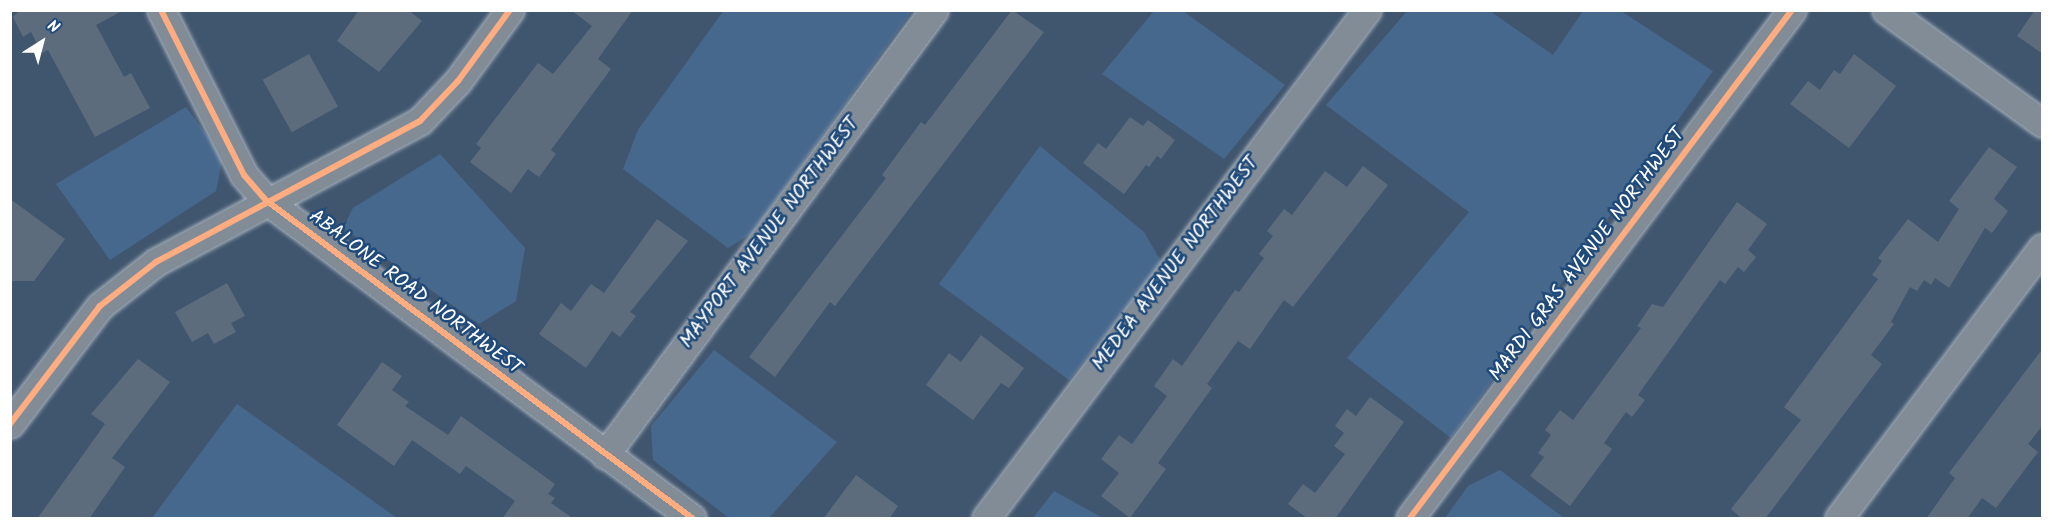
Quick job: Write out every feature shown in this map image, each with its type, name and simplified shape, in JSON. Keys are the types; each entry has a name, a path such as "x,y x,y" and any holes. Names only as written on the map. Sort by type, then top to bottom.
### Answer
{"street":[{"name":"ABALONE ROAD NORTHWEST","path":"161,10 244,175 267,201 692,519"},
{"path":"10,424 99,306 156,262 267,201 325,174 420,121 458,81 510,10"},
{"name":"MAYPORT AVENUE NORTHWEST","path":"605,454 934,10"},
{"name":"MEDEA AVENUE NORTHWEST","path":"986,519 1367,10"},
{"name":"MARDI GRAS AVENUE NORTHWEST","path":"1410,519 1792,10"},
{"path":"1886,10 2043,123"},
{"path":"1839,519 2043,248"}],"shaded area":[{"path":"724,10 912,11 751,234 728,248 623,169 638,130"},
{"path":"1408,10 1490,11 1553,55 1583,11 1621,11 1713,71 1451,438 1347,358 1469,212 1326,105"},
{"path":"1154,11 1183,11 1285,85 1224,159 1102,74"},
{"path":"186,107 223,157 216,191 110,260 56,184"},
{"path":"1040,146 1144,232 1162,263 1069,380 939,284"},
{"path":"440,154 525,248 516,301 479,324 343,228 353,208"},
{"path":"714,350 837,442 769,518 729,518 653,460 651,426"},
{"path":"237,404 397,518 152,518"},
{"path":"1500,470 1564,518 1445,518 1468,486"},
{"path":"1054,491 1103,518 1033,518"}],"building":[{"path":"20,10 124,10 96,25 124,77 131,73 150,108 95,137 48,50 42,53 31,32 23,37 13,17"},
{"path":"359,10 408,10 422,21 379,72 337,41"},
{"path":"571,10 633,10 598,59 611,69 551,150 556,154 539,177 528,169 511,193 470,162 481,148 476,144 538,63 553,74 592,26"},
{"path":"1012,10 1044,32 835,306 830,302 775,377 749,357 886,178 882,175 921,122 925,125"},
{"path":"2035,10 2043,10 2043,54 2017,36"},
{"path":"309,54 338,106 292,132 263,80"},
{"path":"1854,54 1896,86 1849,148 1790,104 1808,81 1820,90 1834,70 1840,74"},
{"path":"1130,117 1143,126 1148,120 1175,140 1161,159 1157,156 1149,167 1146,165 1124,194 1083,163 1098,143 1106,149"},
{"path":"1989,147 2017,167 1994,199 2008,211 1992,233 1985,228 1949,288 1935,278 1931,285 1924,280 1917,291 1910,287 1891,322 1894,324 1871,355 1882,364 1765,519 1742,519 1731,509 1801,420 1784,407 1878,279 1872,275 1882,261 1878,258 1908,219 1938,242 1959,209 1949,201"},
{"path":"1363,166 1388,185 1293,307 1284,300 1250,349 1238,341 1207,384 1212,388 1158,463 1166,469 1130,518 1101,496 1119,473 1101,459 1119,435 1132,444 1167,396 1154,386 1173,359 1182,366 1235,290 1239,292 1264,258 1259,254 1273,236 1267,231 1284,209 1292,215 1325,171 1347,187"},
{"path":"10,199 65,239 34,281 10,281"},
{"path":"1737,202 1767,224 1748,250 1756,257 1744,272 1738,267 1725,284 1720,280 1638,395 1645,400 1632,417 1626,412 1604,443 1612,449 1570,506 1530,476 1544,457 1538,453 1551,435 1545,430 1560,410 1573,420 1641,328 1637,326 1652,304 1663,307"},
{"path":"657,219 688,241 630,312 636,316 620,337 612,331 586,368 539,334 561,303 571,311 591,284 604,293"},
{"path":"227,283 245,316 231,323 236,332 214,344 208,333 192,342 175,312"},
{"path":"981,335 1024,368 1009,388 1001,383 973,420 926,385 949,353 961,362"},
{"path":"2043,348 2043,425 2028,444 2038,452 1996,508 1982,498 1967,519 1926,519 1955,478 1949,473"},
{"path":"138,359 170,382 112,458 125,467 89,519 37,519 105,424 91,414"},
{"path":"382,362 402,376 392,390 409,402 405,406 448,435 461,416 555,484 548,494 555,498 551,503 574,519 502,519 515,501 466,466 460,474 412,440 394,466 337,425"},
{"path":"1370,397 1404,422 1335,519 1308,519 1288,504 1303,484 1315,493 1345,454 1334,446 1344,433 1335,426 1347,409 1356,416"},
{"path":"856,475 898,506 889,519 823,519"}],"cycle path":[{"path":"161,10 244,175 267,201 692,518"},
{"path":"10,424 100,306 156,262 420,121 458,81 510,10"},
{"path":"1410,518 1792,10"}]}
